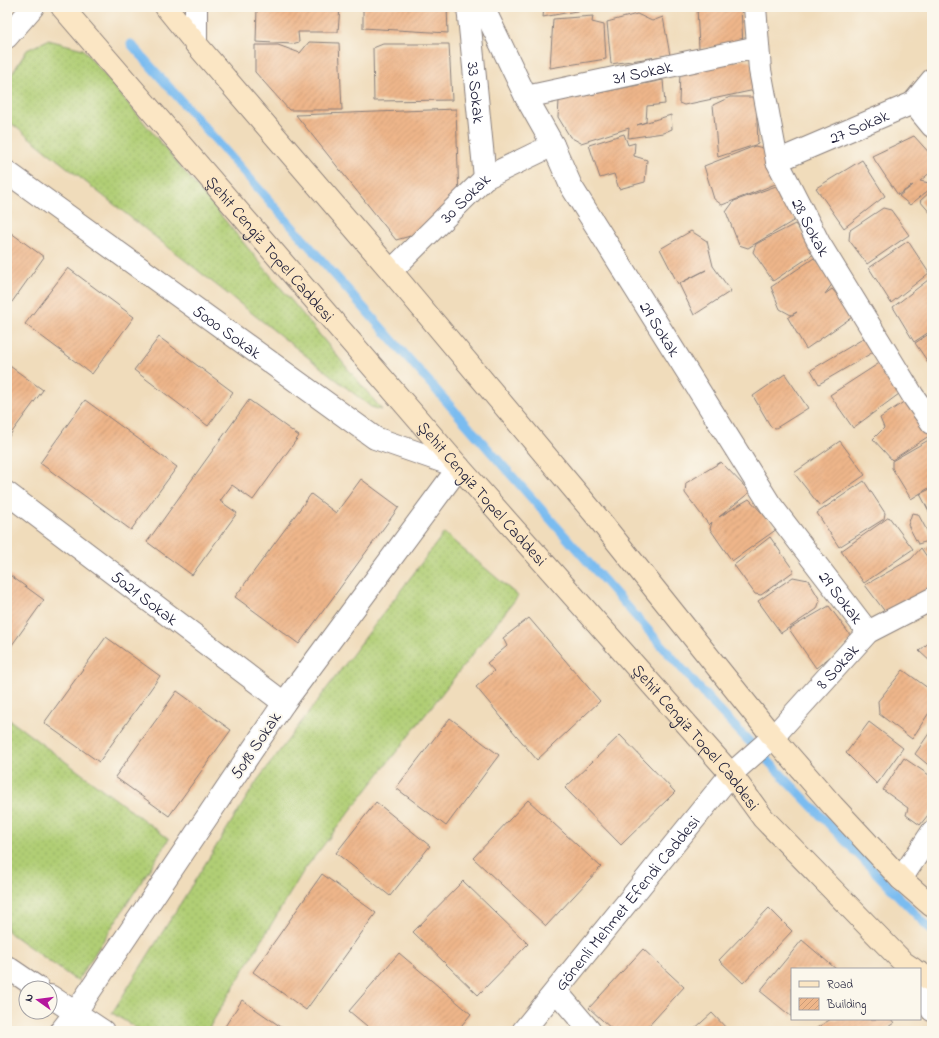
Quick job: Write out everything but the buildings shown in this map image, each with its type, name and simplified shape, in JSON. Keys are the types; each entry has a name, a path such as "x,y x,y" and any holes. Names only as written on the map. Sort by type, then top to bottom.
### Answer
{"main road":[{"name":"Şehit Cengiz Topel Caddesi","path":"62,7 459,466 731,774 763,818 910,968"},
{"path":"166,7 391,271 593,512 773,737 833,806 901,879 932,906"},
{"name":"Şehit Cengiz Topel Caddesi","path":"921,975 932,981"}],"street":[{"path":"7,37 33,7"},
{"path":"196,7 196,44"},
{"name":"33 Sokak","path":"468,7 486,178"},
{"name":"29 Sokak","path":"483,7 526,97 553,145 571,186 770,504 868,632"},
{"name":"28 Sokak","path":"755,7 760,70 778,161 819,243 913,396 932,423"},
{"name":"31 Sokak","path":"526,97 758,47"},
{"name":"27 Sokak","path":"778,161 913,103 932,80"},
{"path":"913,103 932,126"},
{"name":"30 Sokak","path":"391,271 486,178 553,145"},
{"name":"5000 Sokak","path":"7,172 375,438 459,466"},
{"name":"5018 Sokak","path":"61,1031 75,1013 284,703 459,466"},
{"name":"5021 Sokak","path":"7,493 284,703"},
{"name":"8 Sokak","path":"731,774 773,737 868,632 932,599"},
{"name":"Gönenli Mehmet Efendi Caddesi","path":"523,1031 731,774"},
{"path":"901,879 932,832"},
{"path":"7,967 26,980"},
{"path":"556,991 590,1031"},
{"path":"921,992 932,1010"},
{"path":"58,1001 103,1031"}],"green space":[{"path":"48,40 83,49 382,410 371,407 7,120 7,82 27,50"},
{"path":"444,533 518,596 304,870 207,1031 141,1031 112,1013 257,781"},
{"path":"7,718 169,839 77,981 7,931"}],"waterway":[{"path":"131,44 715,706 932,931"}]}
